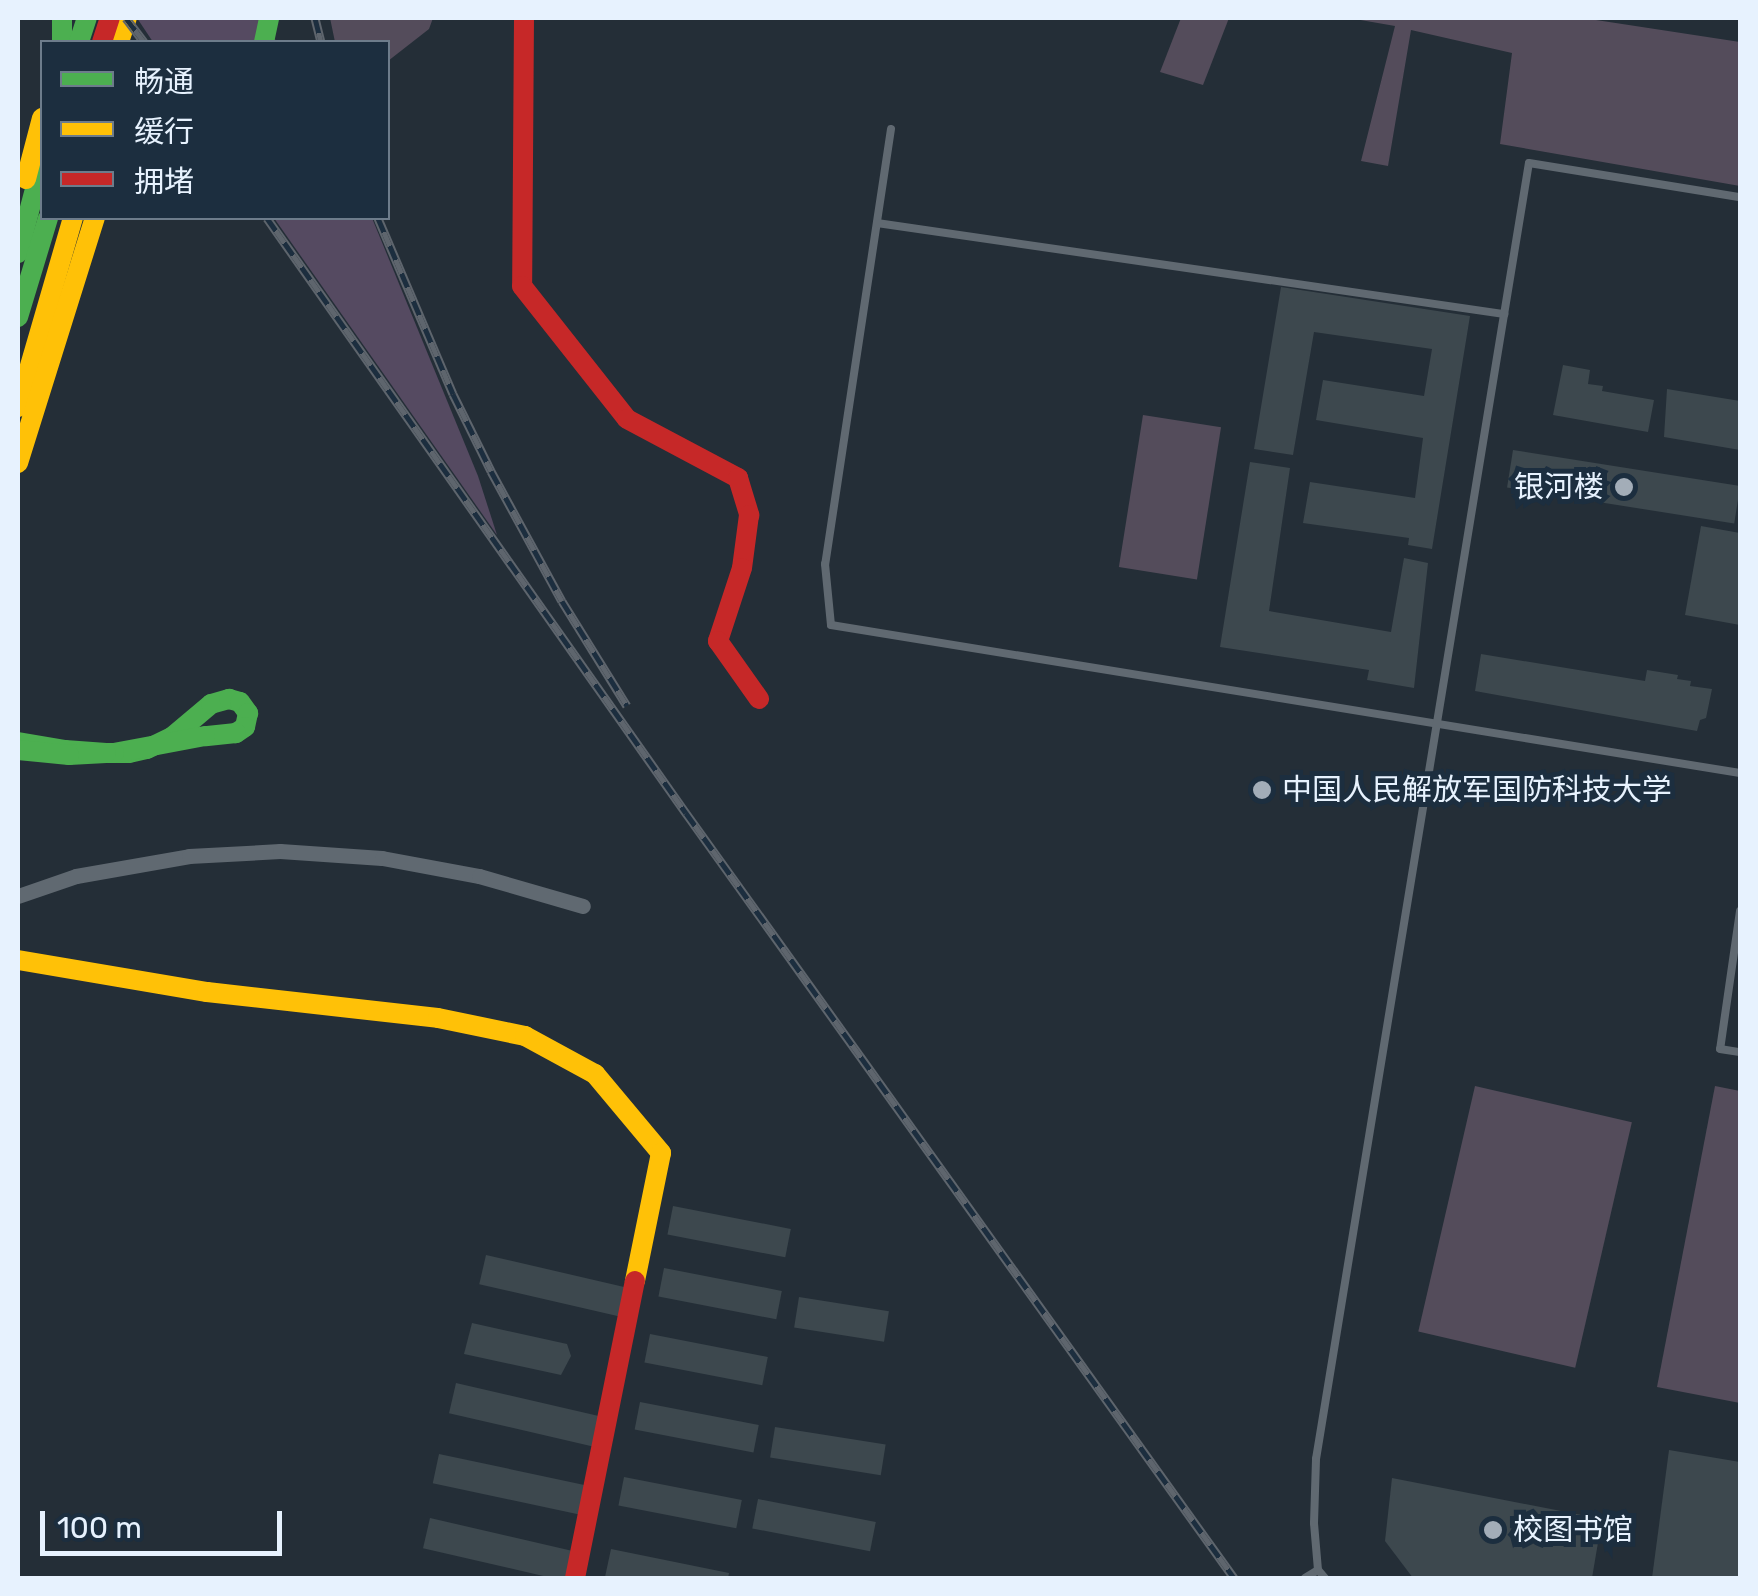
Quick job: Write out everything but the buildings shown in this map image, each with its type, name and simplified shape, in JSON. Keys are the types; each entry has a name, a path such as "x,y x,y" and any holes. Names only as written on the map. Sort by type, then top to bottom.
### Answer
{"main road":[{"path":"76,18 91,40"},
{"path":"524,18 522,286 627,419 738,478 749,516 742,568 718,641 759,699"},
{"path":"18,208 40,126"},
{"path":"18,252 40,170"},
{"path":"18,317 47,220"},
{"path":"18,407 72,220"},
{"path":"34,355 72,252 95,220"},
{"path":"18,463 95,220"},
{"path":"18,742 106,753 205,736 236,733 246,727 248,713 240,702 228,699 211,704 172,737 148,750 106,753 18,750"},
{"path":"18,960 207,992 490,1028 525,1036 595,1074 661,1153 575,1578"}],"street":[{"path":"18,896 76,876 189,856 280,851 382,858 479,876 583,906"}],"lane":[{"path":"891,128 825,564 830,625 1740,773"},
{"path":"1325,1578 1318,1570 1314,1523 1316,1460 1529,162 1740,197"},
{"path":"877,223 1504,314"},
{"path":"1740,911 1720,1049 1740,1052"},
{"path":"1305,1578 1318,1570"}],"shaded area":[{"path":"137,18 260,18 276,40 152,40"},
{"path":"330,18 433,18 429,29 390,59 390,40 335,40"},
{"path":"1181,18 1229,18 1203,85 1160,72"},
{"path":"1349,18 1583,18 1740,42 1740,186 1500,144 1512,53 1411,30 1388,166 1361,161 1395,26"},
{"path":"275,220 373,220 478,476 497,535"},
{"path":"1143,415 1221,427 1197,579 1119,567"},
{"path":"1475,1086 1632,1122 1575,1368 1418,1332"},
{"path":"1715,1086 1740,1091 1740,1403 1657,1387"}],"railway":[{"path":"126,18 142,40"},
{"path":"315,18 320,40"},
{"path":"268,220 686,813 1234,1578"},
{"path":"379,220 453,394 491,471 562,601 627,706"}],"traffic: fast":[{"path":"62,18 62,40"},
{"path":"80,40 87,18"},
{"path":"264,40 269,18"},
{"path":"18,253 40,170"},
{"path":"18,317 47,220"},
{"path":"18,742 65,750 106,753 129,753 147,749 172,737 211,704 229,699 240,702 248,713 245,727 236,733 205,736 114,753 106,753 69,755 18,750"}],"traffic: slow":[{"path":"120,40 127,18"},
{"path":"26,179 40,126"},
{"path":"18,407 72,220"},
{"path":"18,463 94,220"},
{"path":"18,960 207,992 438,1018 525,1036 595,1074 661,1153 635,1281"}],"traffic: jam":[{"path":"103,40 110,18"},
{"path":"524,18 522,286 627,419 738,478 749,515 742,568 718,641 759,699"},
{"path":"575,1578 635,1281"}],"place":[{"name":"银河楼","path":"1624,487"},
{"name":"中国人民解放军国防科技大学","path":"1262,790"},
{"name":"校图书馆","path":"1493,1530"}]}
